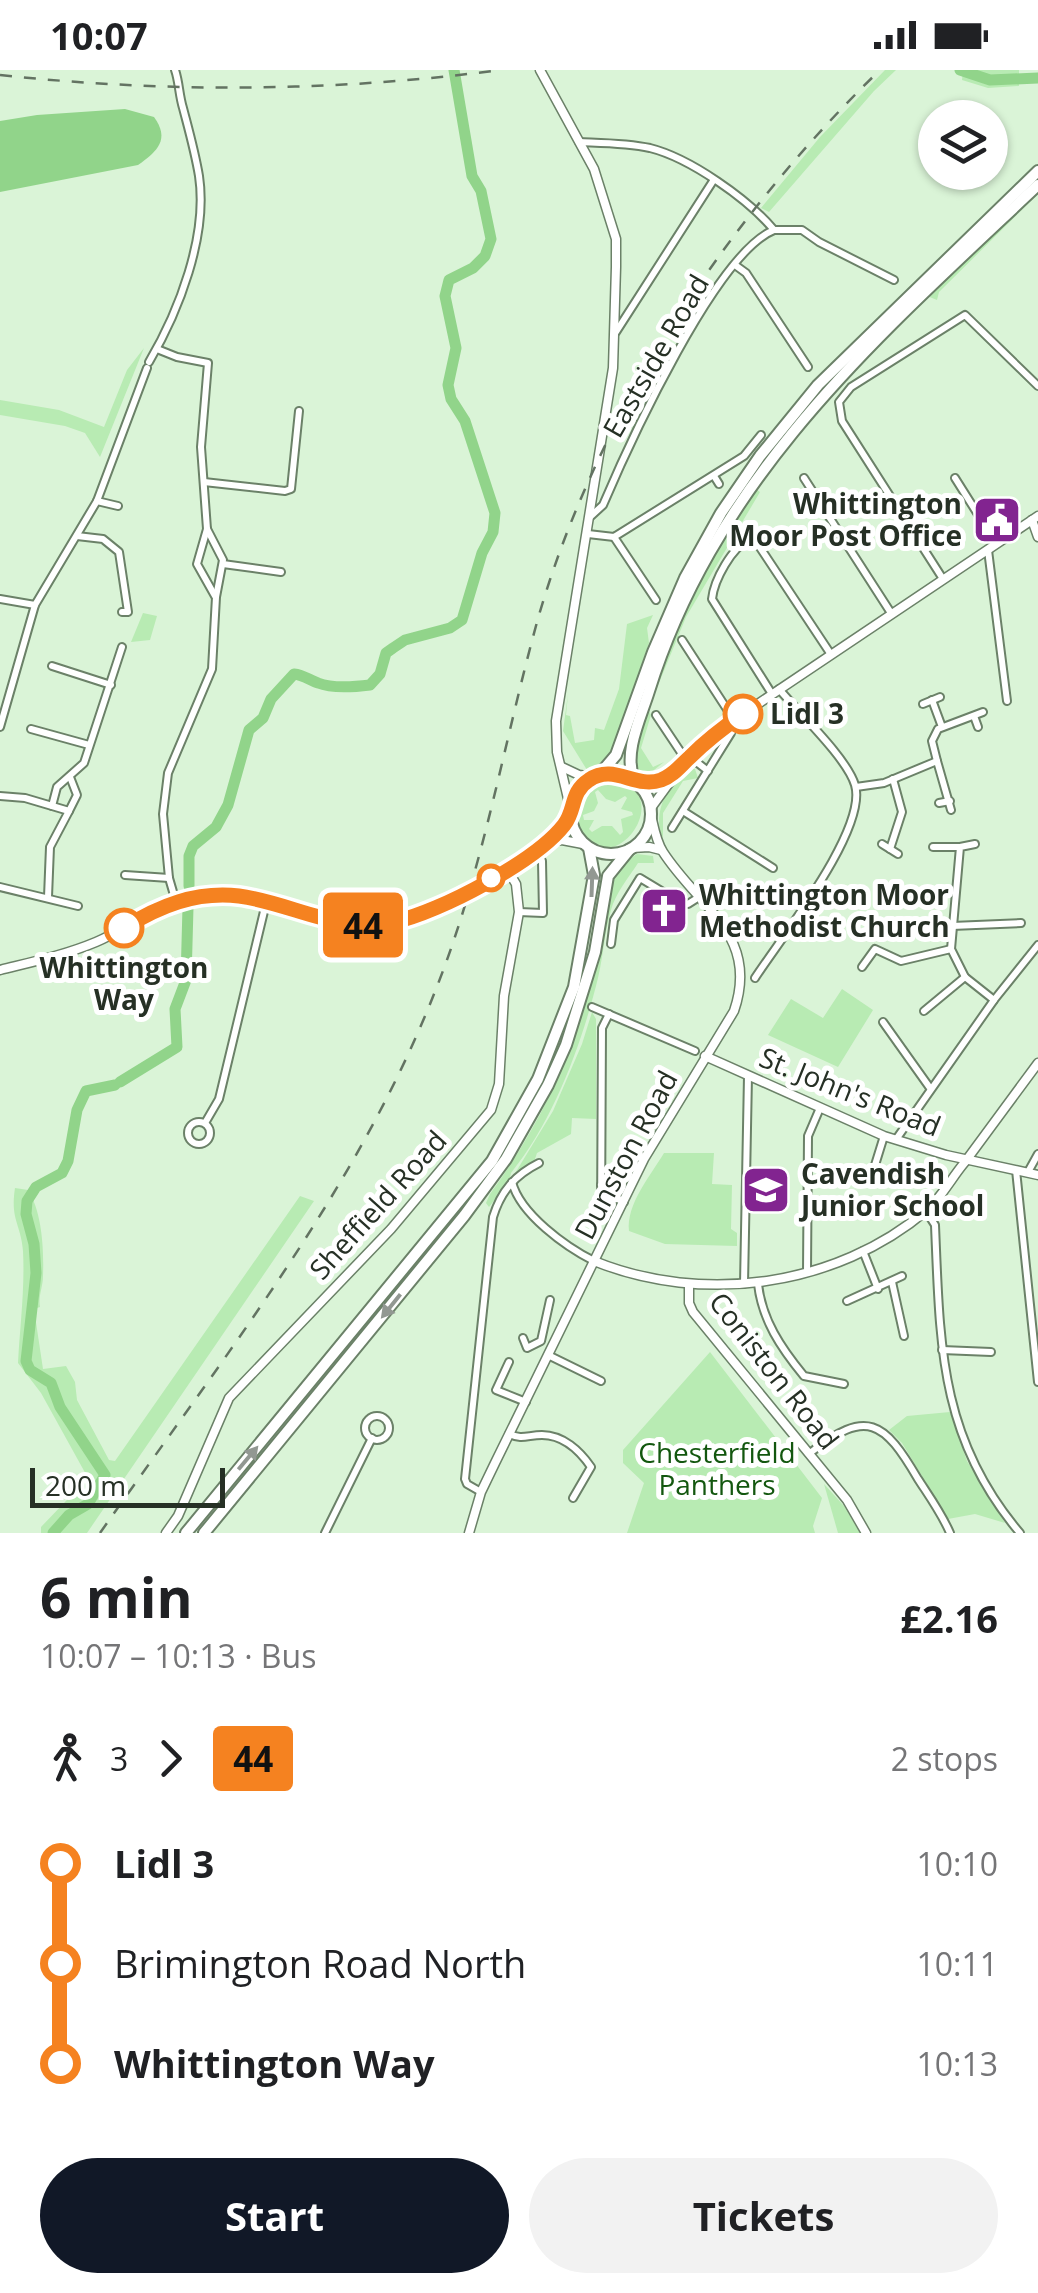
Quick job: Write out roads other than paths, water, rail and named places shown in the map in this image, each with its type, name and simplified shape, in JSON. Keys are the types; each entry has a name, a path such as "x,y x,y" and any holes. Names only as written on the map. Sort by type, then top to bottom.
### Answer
{"highway":[{"path":"186,1533 492,1161 538,1078 574,986 594,875 570,812 576,793 616,755 685,578 721,513 760,456 818,384 1038,171"},
{"path":"204,1533 464,1216 506,1160 548,1085 566,1044 595,952 608,876 644,837 651,812 630,758 657,666 679,612 744,496 837,378 1038,185"},
{"path":"596,776 611,773 636,781"},
{"path":"586,846 610,854 630,849"}],"main road":[{"path":"0,970 86,946 176,902 234,896 333,922 378,924 410,918 450,901 548,842 570,812 557,752 556,721 591,516 615,332 616,239 594,170 540,70"},
{"path":"651,812 688,758 734,720 1035,518 1038,537"},
{"path":"562,767 579,775 596,776"},
{"path":"636,781 657,782 674,774"},
{"name":"Dunston Road","path":"470,1533 481,1492 508,1434 644,1160 734,1011 740,994 742,963 730,936 661,850 651,812"},
{"path":"548,842 562,840 586,846"},
{"path":"630,849 661,850"},
{"name":"Sheffield Road","path":"166,1533 178,1516 229,1398 391,1229 491,1110 499,1084 504,996 518,912 516,884 507,869"},
{"name":"St. John's Road","path":"705,1056 884,1136 946,1155 1038,1175"},
{"path":"594,1261 630,1276 690,1284 758,1284 806,1272 862,1251 926,1211 1038,1063"},
{"name":"Coniston Road","path":"690,1284 692,1312 810,1453 847,1500 866,1533"}],"street":[{"path":"0,727 36,605 97,500 188,271 200,178 174,70"},
{"path":"579,142 627,144 655,150 713,181 761,214 774,230 802,230 894,280"},
{"path":"615,332 713,181"},
{"name":"Eastside Road","path":"591,516 603,505 670,364 752,242 774,230"},
{"path":"735,265 746,274 808,366"},
{"path":"943,579 842,421 839,409 844,394 965,316 1038,386"},
{"path":"157,348 208,363 201,447 207,529 197,564 216,597"},
{"path":"204,482 285,492 291,488 299,411"},
{"path":"588,534 614,537 744,456 760,435"},
{"path":"714,476 719,484"},
{"path":"804,478 891,613"},
{"path":"954,478 996,543"},
{"path":"97,500 118,506"},
{"path":"176,902 163,814 166,785 212,669 221,567 207,529"},
{"path":"77,536 103,540 119,552 128,612 122,612"},
{"path":"614,537 656,600"},
{"path":"755,978 847,836 856,814 856,788 848,770 776,691 712,598 714,586 739,545 754,541 830,653"},
{"path":"200,553 211,549 218,552"},
{"path":"988,550 1008,702"},
{"path":"204,573 212,574 221,567 281,572"},
{"path":"0,600 36,605"},
{"path":"672,828 731,733 734,720 682,640"},
{"path":"52,806 57,787 84,763 122,647"},
{"path":"52,666 111,684"},
{"path":"923,704 936,698 942,727"},
{"path":"952,810 932,741 934,734 942,727 983,712"},
{"path":"656,715 688,758 708,771"},
{"path":"974,716 978,727"},
{"path":"31,728 90,745"},
{"path":"856,788 893,779 938,761"},
{"path":"48,897 50,847 77,795 70,777"},
{"path":"893,779 902,812 886,846 898,854"},
{"path":"0,796 26,798 69,811"},
{"path":"939,803 950,801"},
{"path":"682,811 773,868"},
{"path":"934,847 975,844"},
{"path":"960,847 952,949 964,977 994,1000"},
{"path":"518,912 542,913 542,861"},
{"path":"611,944 614,920 641,874 682,904 700,897"},
{"path":"124,875 170,878"},
{"path":"0,886 78,906"},
{"path":"205,1123 219,1099 266,903"},
{"path":"952,926 1020,924"},
{"path":"897,1138 994,1000 1038,945"},
{"path":"862,967 875,950 902,960 952,949"},
{"path":"761,951 769,957"},
{"path":"924,1012 964,977"},
{"path":"592,1007 695,1051"},
{"path":"601,1220 602,1028 609,1014"},
{"path":"883,1022 930,1088"},
{"path":"744,1284 748,1076"},
{"path":"806,1272 808,1136 820,1108"},
{"path":"871,1178 884,1136"},
{"path":"1028,1172 1038,1154"},
{"path":"481,1492 465,1479 491,1232 499,1204 512,1181 539,1163"},
{"path":"1016,1170 1037,1377"},
{"path":"512,1181 522,1200 556,1239 594,1261"},
{"path":"600,1184 606,1194 624,1202"},
{"path":"499,1204 522,1200"},
{"path":"926,1211 935,1225 942,1350 950,1394 967,1452 1001,1510 1020,1533"},
{"path":"862,1251 878,1289"},
{"path":"847,1301 902,1276"},
{"path":"892,1282 904,1336"},
{"path":"758,1284 760,1304 772,1331 804,1376 844,1384"},
{"path":"541,1341 550,1300"},
{"path":"522,1338 527,1348 541,1341"},
{"path":"541,1341 551,1352 602,1381"},
{"path":"942,1350 992,1352"},
{"path":"509,1362 496,1390 526,1402"},
{"path":"810,1453 850,1427 869,1426 884,1432 905,1457 950,1533"},
{"path":"508,1434 520,1439 544,1435 562,1440 580,1452 591,1467 573,1498"},
{"path":"325,1533 372,1438"}],"waterway":[{"path":"189,886 193,846 216,827 228,805 249,730 263,718 271,699 294,674 330,686 370,685 380,674 386,653 393,648 462,620 482,553 493,532 495,513 465,421 451,399 448,385 456,348 445,296 449,280 473,268 485,256 491,239 481,191 472,176 454,70"},
{"path":"960,70 990,80 1038,78"},
{"path":"120,1082 177,1047 175,1009 186,980 188,907"},
{"path":"53,1533 69,1515 88,1504 105,1475 60,1407 51,1383 30,1370 26,1361 36,1273 27,1201 36,1187 62,1173 68,1161 77,1110 86,1091 115,1085"}],"railway":[{"path":"0,75 125,85 250,88 375,83 500,70"},
{"path":"100,1533 328,1203 404,1063 453,943 526,662 564,539 633,392 721,253 771,188 880,70"}],"place":[{"name":"Whittington Moor Post Office","path":"997,520"},
{"name":"Lidl 3","path":"743,714"},
{"name":"Whittington Moor Methodist Church","path":"664,911"},
{"name":"Whittington Way","path":"124,928"},
{"name":"Cavendish Junior School","path":"766,1190"}],"park label":[{"name":"Chesterfield Panthers","path":"717,1469"}]}
